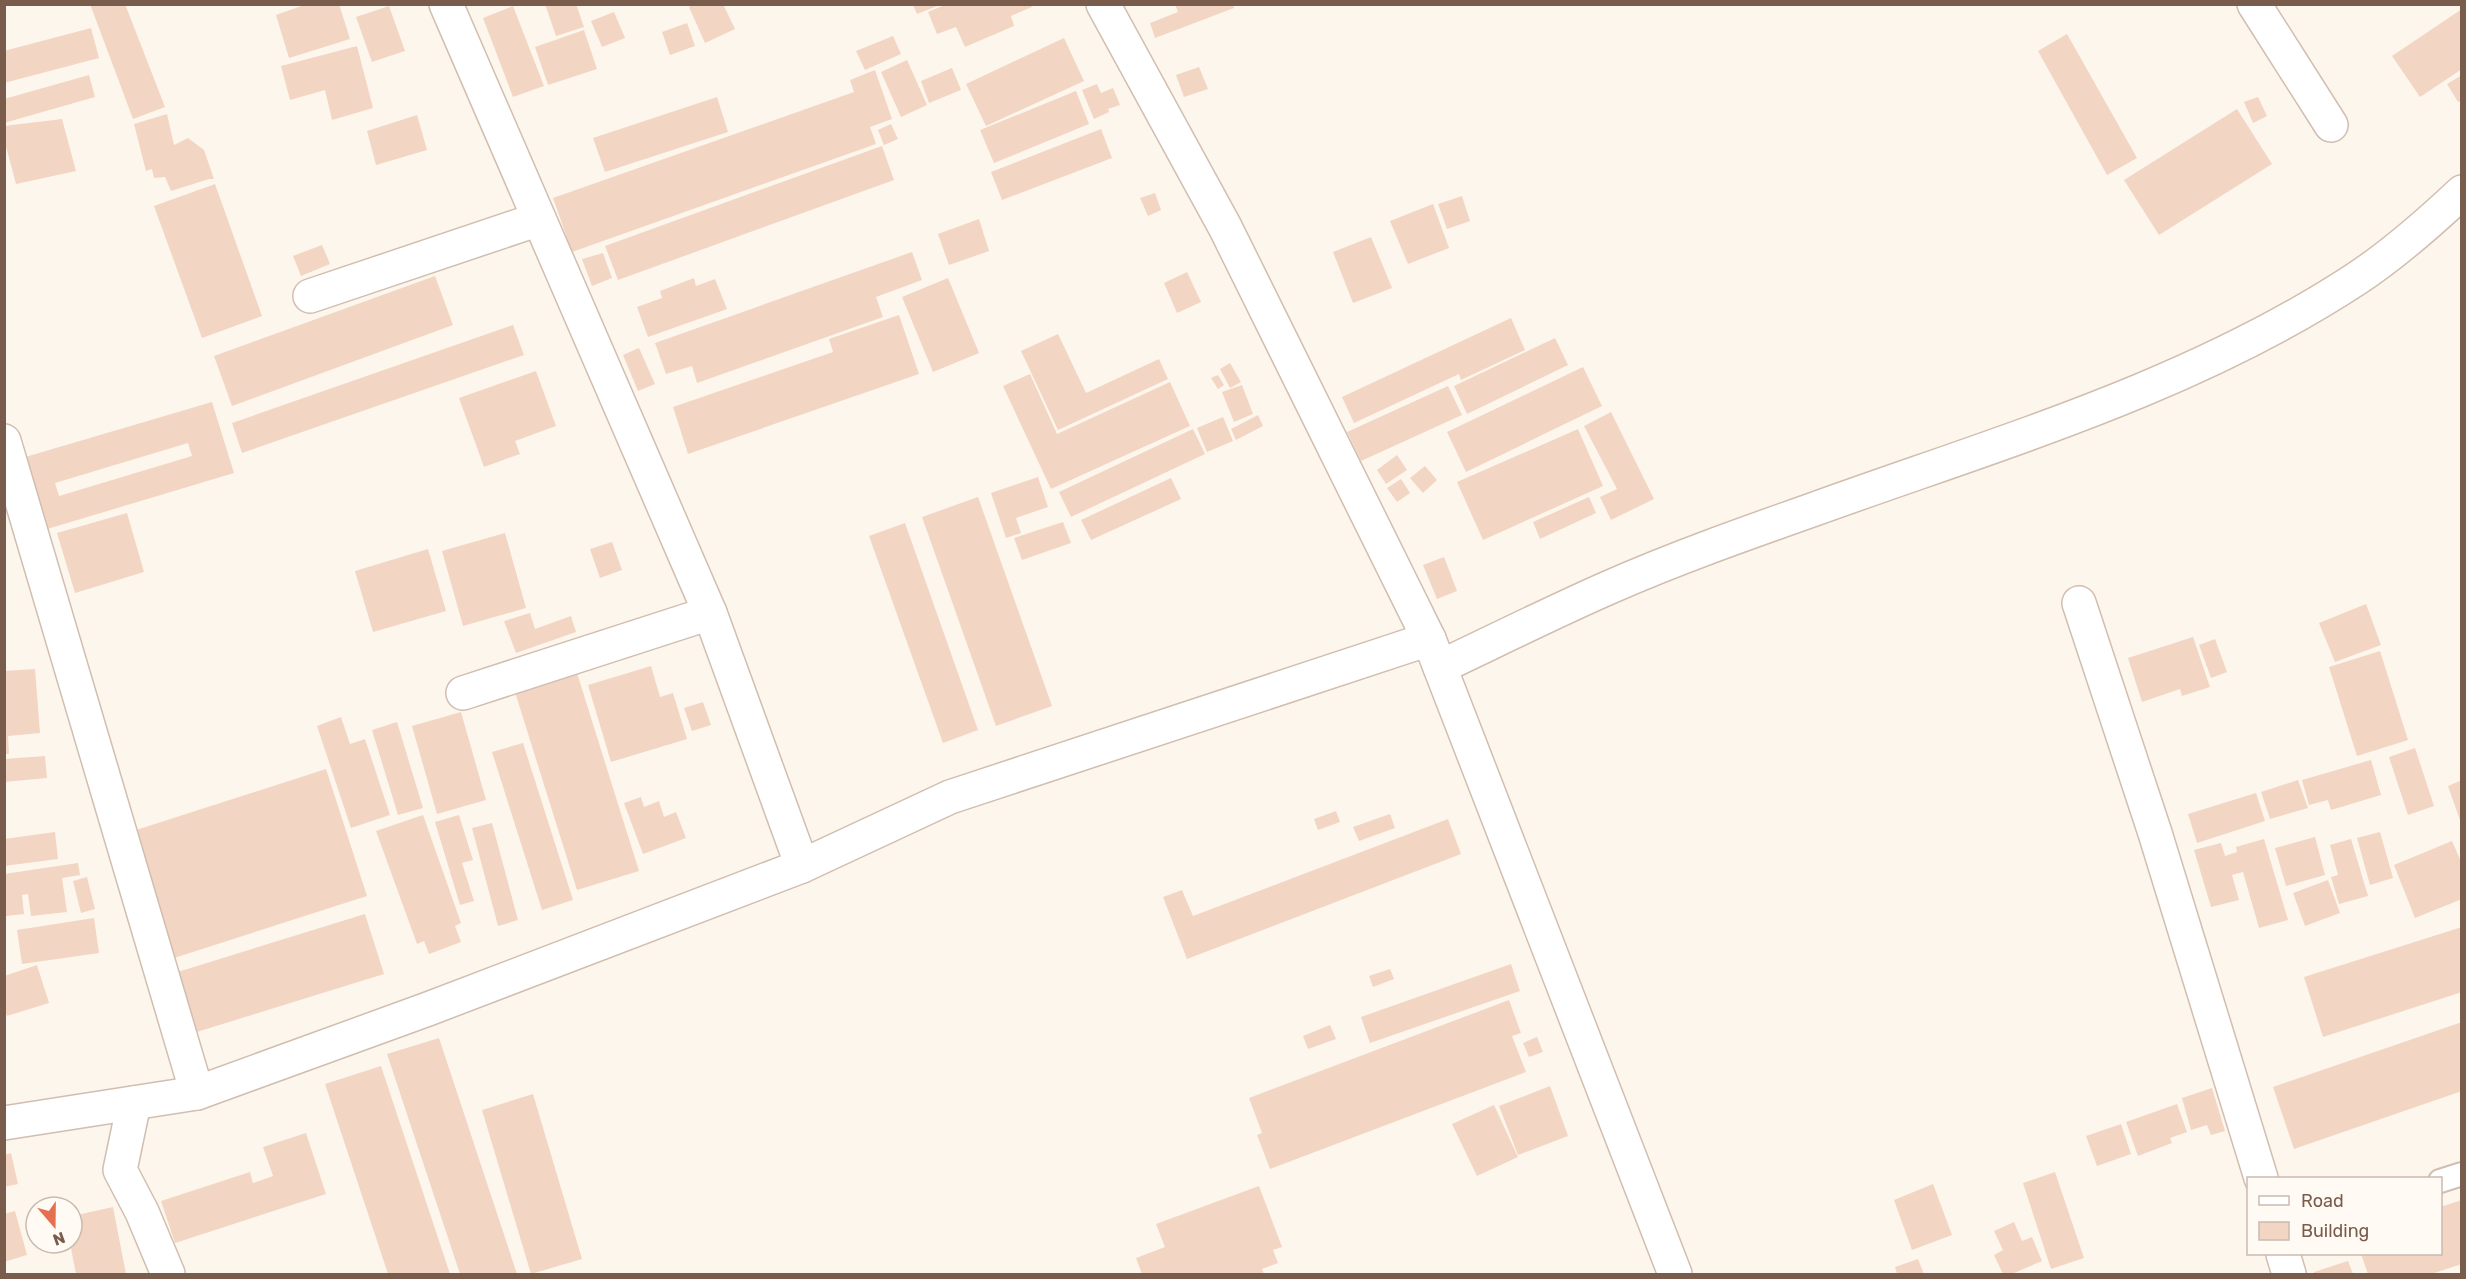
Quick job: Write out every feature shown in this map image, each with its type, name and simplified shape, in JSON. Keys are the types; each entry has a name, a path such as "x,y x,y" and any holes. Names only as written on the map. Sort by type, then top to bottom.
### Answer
{"street":[{"path":"446,4 710,613 802,866"},
{"path":"1103,4 1226,227 1435,653 1675,1275"},
{"path":"2254,4 2331,125"},
{"path":"4,1123 196,1093 428,1009 802,866 950,797 1435,653 1812,510 2000,445 2114,401 2243,344 2357,279 2428,224 2462,192"},
{"path":"310,296 538,219"},
{"path":"4,441 196,1093"},
{"path":"2079,603 2155,833 2259,1177"},
{"path":"463,693 710,613"},
{"path":"134,1103 120,1170 142,1212 168,1275"},
{"path":"2283,1255 2289,1275"}],"lane":[{"path":"2442,1180 2462,1174"}],"building":[{"path":"90,4 125,4 165,107 133,119"},
{"path":"307,4 339,4 350,39 289,58 276,15"},
{"path":"545,4 576,4 584,27 556,36"},
{"path":"695,4 723,4 735,29 705,43 689,7"},
{"path":"947,4 1031,4 1032,7 1011,16 1014,26 965,47 956,27 937,34 928,12"},
{"path":"1175,4 1233,4 1234,8 1155,38 1150,23 1178,12"},
{"path":"913,5 940,5 917,14"},
{"path":"389,6 405,51 372,62 356,17"},
{"path":"513,6 544,86 513,97 483,18"},
{"path":"2462,9 2462,69 2420,97 2392,56"},
{"path":"614,12 625,38 602,47 591,21"},
{"path":"687,23 695,46 670,55 662,32"},
{"path":"91,28 99,58 4,83 4,51"},
{"path":"584,30 597,69 548,85 535,47"},
{"path":"2067,34 2137,158 2107,175 2038,51"},
{"path":"893,36 901,54 865,70 856,51"},
{"path":"1064,38 1084,81 986,126 966,84"},
{"path":"357,46 373,108 332,120 325,90 290,100 281,66"},
{"path":"907,60 927,105 901,117 881,72"},
{"path":"1199,67 1208,89 1184,97 1176,75"},
{"path":"952,68 961,90 929,103 921,81"},
{"path":"875,70 892,119 870,127 876,144 572,252 553,198 854,92 850,80"},
{"path":"89,75 95,97 4,123 4,99"},
{"path":"2462,75 2462,100 2458,102 2447,84"},
{"path":"1097,84 1101,93 1113,88 1120,105 1108,109 1109,112 1094,119 1082,90"},
{"path":"1076,91 1089,124 994,163 980,130"},
{"path":"717,97 728,132 605,172 593,138"},
{"path":"2258,97 2267,116 2253,123 2244,102"},
{"path":"2237,109 2272,164 2159,235 2124,180"},
{"path":"167,114 174,145 188,138 204,150 214,179 171,191 165,177 154,178 152,169 146,171 134,124"},
{"path":"417,115 427,150 376,165 367,131"},
{"path":"62,119 76,171 16,184 4,139 4,126"},
{"path":"891,124 898,139 884,145 878,130"},
{"path":"1101,129 1112,158 1002,200 991,172"},
{"path":"882,146 894,180 618,280 605,246"},
{"path":"215,184 262,316 202,338 154,206"},
{"path":"1155,193 1161,210 1148,216 1140,198"},
{"path":"1462,196 1470,221 1447,229 1438,204"},
{"path":"1433,204 1449,248 1408,264 1390,221"},
{"path":"979,219 989,251 949,265 938,234"},
{"path":"1371,237 1392,288 1353,303 1333,252"},
{"path":"322,245 330,264 301,276 293,256"},
{"path":"912,252 922,280 876,297 883,317 697,383 692,366 666,374 655,343"},
{"path":"603,253 612,278 592,286 582,259"},
{"path":"1187,272 1201,302 1177,313 1164,283"},
{"path":"435,276 453,325 232,406 214,356"},
{"path":"694,278 696,286 715,279 727,309 648,337 637,307 662,298 660,291"},
{"path":"948,278 979,353 933,372 902,297"},
{"path":"899,315 919,374 688,454 673,407 833,352 829,339"},
{"path":"1511,318 1525,350 1461,380 1459,374 1354,423 1342,397"},
{"path":"513,325 524,355 242,453 232,423"},
{"path":"1058,334 1086,393 1159,359 1168,379 1058,430 1021,351"},
{"path":"1555,338 1568,365 1467,414 1454,386"},
{"path":"639,348 655,384 638,391 623,355"},
{"path":"1230,363 1241,382 1230,388 1220,369"},
{"path":"1583,367 1602,406 1466,472 1447,432"},
{"path":"536,371 556,426 515,441 520,454 484,467 459,398"},
{"path":"1030,374 1057,434 1170,382 1190,426 1051,489 1003,386"},
{"path":"1218,375 1224,385 1218,389 1211,378"},
{"path":"1242,385 1253,414 1234,422 1222,392"},
{"path":"1448,386 1462,415 1361,461 1347,432"},
{"path":"212,402 234,473 44,530 22,458","holes":["188,443 192,456 59,496 55,483"]},
{"path":"1611,412 1654,499 1611,520 1600,497 1617,489 1584,426"},
{"path":"1258,415 1263,426 1236,440 1231,429"},
{"path":"1223,417 1233,441 1207,452 1197,428"},
{"path":"1193,429 1205,454 1071,517 1059,492"},
{"path":"1578,429 1603,486 1483,540 1457,482"},
{"path":"1397,455 1407,470 1386,484 1377,470"},
{"path":"1425,466 1437,480 1423,493 1410,478"},
{"path":"1038,477 1048,507 1016,518 1021,533 1006,538 991,493"},
{"path":"1171,478 1181,499 1091,540 1081,520"},
{"path":"1401,479 1410,493 1397,502 1387,488"},
{"path":"978,497 1052,706 996,726 922,517"},
{"path":"1589,497 1596,513 1540,539 1533,522"},
{"path":"127,513 144,572 75,593 57,533"},
{"path":"1063,522 1071,543 1022,560 1014,538"},
{"path":"905,523 978,730 943,743 869,536"},
{"path":"505,533 526,608 463,626 442,551"},
{"path":"612,542 622,570 600,578 590,549"},
{"path":"428,549 446,611 373,632 355,571"},
{"path":"1444,557 1457,591 1437,599 1423,565"},
{"path":"2366,604 2381,645 2335,662 2319,623"},
{"path":"530,613 535,629 571,616 576,632 516,653 504,621"},
{"path":"2193,637 2210,687 2182,696 2180,689 2142,702 2128,658"},
{"path":"2215,639 2227,672 2211,678 2199,645"},
{"path":"2380,651 2408,740 2357,756 2329,667"},
{"path":"651,666 660,697 673,693 687,739 611,762 588,685"},
{"path":"35,669 40,733 8,736 9,754 4,754 4,671"},
{"path":"577,673 639,871 577,890 515,692"},
{"path":"703,702 711,725 692,731 684,708"},
{"path":"461,712 486,800 437,814 412,726"},
{"path":"341,717 350,744 365,739 390,815 351,828 317,726"},
{"path":"397,722 423,808 398,815 372,730"},
{"path":"523,743 573,900 542,910 492,752"},
{"path":"2415,748 2434,806 2408,815 2389,757"},
{"path":"45,756 47,778 4,782 4,759"},
{"path":"2371,760 2381,795 2331,810 2328,800 2309,805 2302,780"},
{"path":"326,769 367,896 171,959 130,832"},
{"path":"2298,780 2308,808 2270,819 2261,792"},
{"path":"2462,780 2462,823 2461,823 2448,786"},
{"path":"2256,793 2265,821 2197,843 2188,814"},
{"path":"641,797 644,807 659,801 664,817 676,812 686,838 643,854 624,803"},
{"path":"1336,811 1340,822 1318,830 1314,819"},
{"path":"1390,814 1395,828 1359,841 1353,827"},
{"path":"423,815 461,923 455,926 461,942 429,954 424,941 417,944 376,831"},
{"path":"459,815 473,860 462,863 474,901 460,905 435,822"},
{"path":"1448,819 1461,854 1187,959 1163,897 1182,890 1193,916"},
{"path":"492,823 518,920 498,926 472,828"},
{"path":"55,832 58,859 4,866 4,839"},
{"path":"2380,832 2393,878 2370,885 2357,838"},
{"path":"2315,837 2325,875 2286,886 2275,848"},
{"path":"2264,839 2288,920 2259,928 2243,872 2232,875 2239,900 2211,907 2194,850 2221,843 2225,856 2237,852 2236,847"},
{"path":"2351,839 2368,896 2339,904 2331,877 2338,875 2330,845"},
{"path":"2452,841 2462,864 2462,899 2415,918 2394,865"},
{"path":"78,863 80,875 62,878 67,912 31,916 28,894 22,895 24,914 6,916 4,874"},
{"path":"87,877 95,909 81,913 73,881"},
{"path":"2328,880 2340,913 2305,926 2293,893"},
{"path":"365,914 384,974 187,1035 168,975"},
{"path":"94,918 99,953 22,964 17,930"},
{"path":"2462,927 2462,992 2323,1037 2304,977"},
{"path":"1511,964 1520,991 1370,1043 1361,1017"},
{"path":"37,965 49,1003 7,1016 4,1007 4,976"},
{"path":"1390,969 1394,979 1373,987 1369,976"},
{"path":"1509,1000 1521,1033 1512,1036 1526,1072 1270,1169 1257,1135 1262,1133 1249,1098"},
{"path":"2462,1022 2462,1091 2294,1149 2273,1087"},
{"path":"1330,1025 1336,1039 1308,1049 1303,1036"},
{"path":"1537,1037 1543,1052 1529,1057 1523,1043"},
{"path":"439,1038 517,1274 460,1274 387,1054"},
{"path":"381,1066 450,1274 388,1274 325,1084"},
{"path":"1550,1086 1568,1136 1518,1155 1499,1106"},
{"path":"2212,1088 2225,1131 2211,1135 2207,1125 2191,1130 2182,1098"},
{"path":"533,1094 582,1259 531,1274 482,1110"},
{"path":"2177,1104 2187,1132 2170,1138 2172,1143 2138,1156 2126,1122"},
{"path":"1494,1105 1518,1157 1477,1176 1452,1124"},
{"path":"2121,1124 2131,1154 2097,1166 2086,1136"},
{"path":"306,1133 326,1194 175,1243 161,1201 250,1172 253,1183 273,1176 263,1147"},
{"path":"11,1153 18,1184 4,1187 4,1155"},
{"path":"2055,1172 2084,1258 2051,1269 2023,1183"},
{"path":"1933,1184 1952,1235 1912,1250 1894,1200"},
{"path":"1259,1186 1282,1247 1273,1250 1278,1263 1262,1269 1264,1274 1142,1274 1136,1258 1165,1247 1156,1224"},
{"path":"2462,1200 2462,1264 2431,1274 2368,1274 2361,1255 2442,1255 2442,1206"},
{"path":"113,1207 126,1274 76,1274 72,1255 84,1255 84,1213"},
{"path":"15,1211 24,1244 24,1255 27,1255 4,1262 4,1214"},
{"path":"2014,1222 2022,1241 2032,1237 2042,1261 2012,1274 2003,1274 1994,1255 2003,1250 1994,1231"},
{"path":"1918,1259 1924,1274 1897,1274 1895,1267"},
{"path":"2348,1261 2353,1274 2314,1274 2314,1272"}]}
